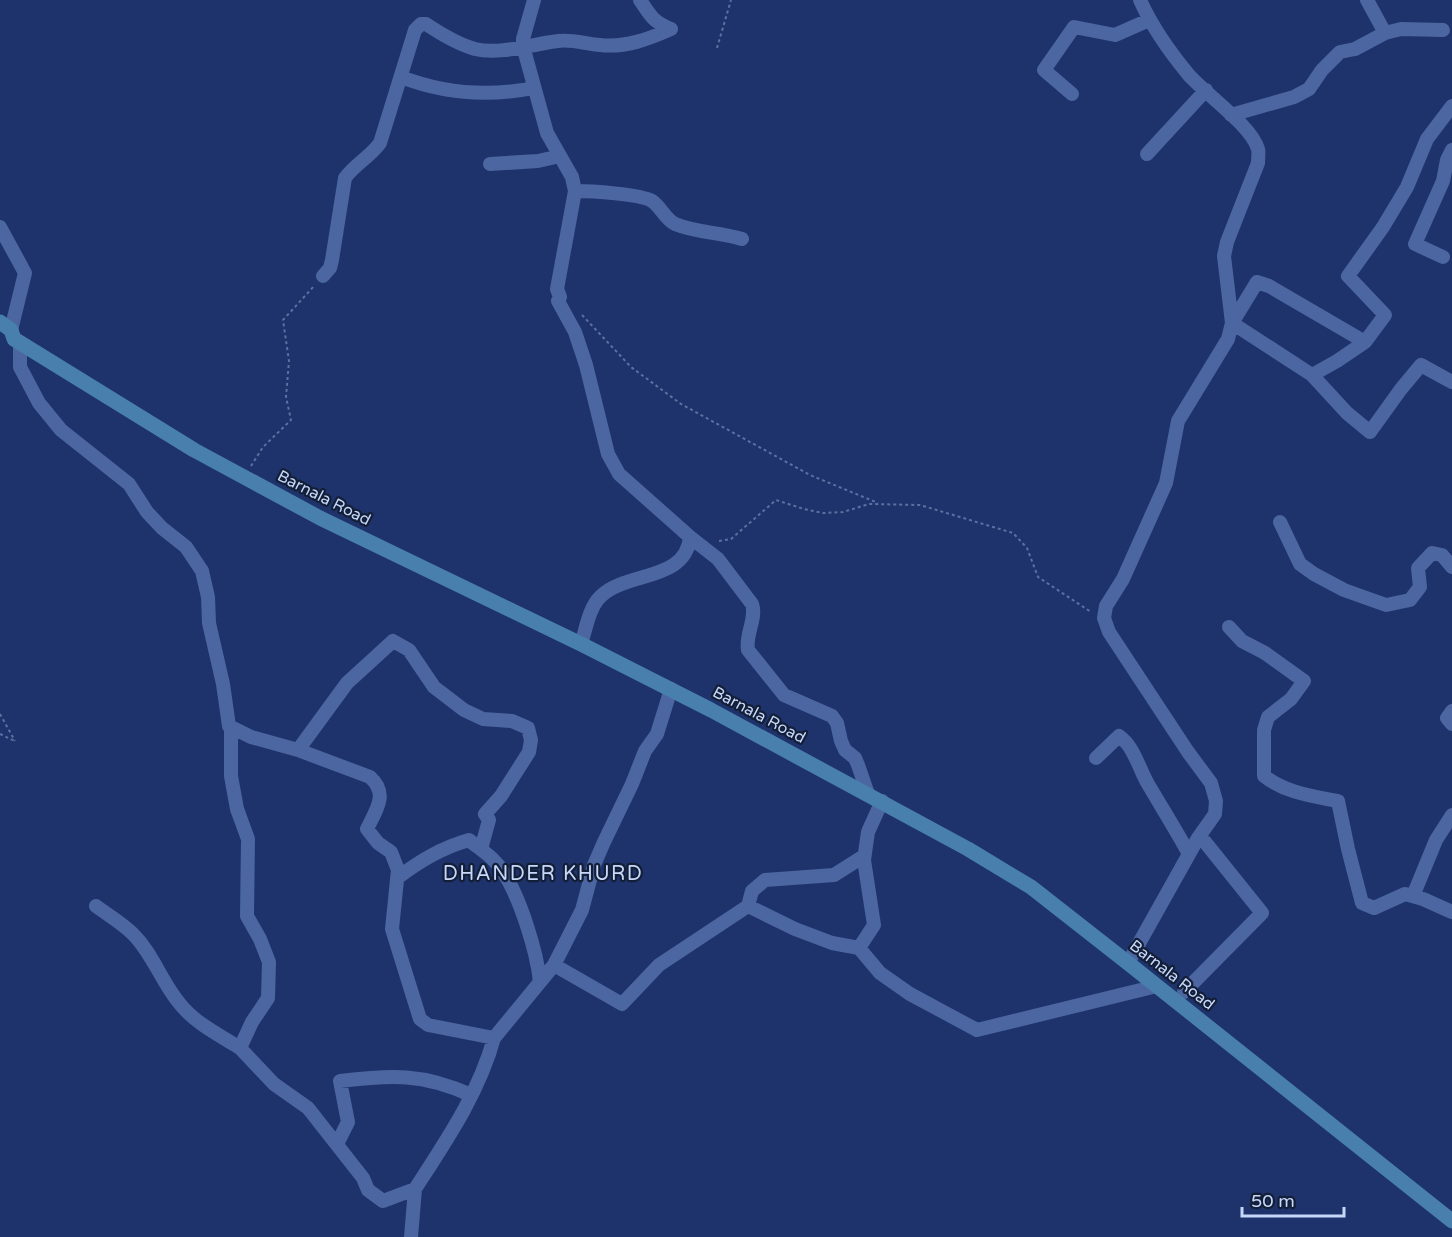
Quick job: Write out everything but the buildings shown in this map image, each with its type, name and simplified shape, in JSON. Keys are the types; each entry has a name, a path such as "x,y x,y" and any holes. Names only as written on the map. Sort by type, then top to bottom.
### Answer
{"main road":[{"name":"Barnala Road","path":"5,326 14,339 20,343 194,450 245,478 320,518 671,689 882,801 1031,887 1452,1221"}],"street":[{"path":"534,0 523,46 547,133 572,177 575,191 557,289 560,297 558,302 575,332 586,365 608,454 619,474 718,559 752,604 754,611 746,642 748,650 784,695 832,716 837,723 840,741 845,750 855,758 868,794"},
{"path":"322,276 330,268 332,260 345,178 353,167 375,150 380,143 415,30 421,24 426,24 462,45 496,50 561,40 602,46 624,44 645,40 671,29 650,17 640,0"},
{"path":"1140,0 1149,20 1189,76 1231,115 1250,135 1258,148 1258,162 1227,242 1224,256 1232,322 1312,375 1347,413 1370,432 1421,365 1450,375"},
{"path":"1367,0 1385,33"},
{"path":"1072,94 1044,70 1074,27 1114,35 1149,20"},
{"path":"1231,115 1294,97 1309,89 1322,70 1340,52 1355,49 1385,33 1401,29 1449,30"},
{"path":"401,77 426,87 466,93 506,93 534,88"},
{"path":"1147,154 1206,90"},
{"path":"1312,375 1365,342 1385,315 1348,276 1383,227 1407,187 1427,139 1452,106"},
{"path":"1443,257 1415,244 1443,181 1447,160 1452,150"},
{"path":"490,164 538,161 560,156"},
{"path":"575,191 603,192 651,201 672,222 700,232 721,233 742,239"},
{"path":"0,227 25,273 5,326"},
{"path":"1128,963 1198,838 1215,814 1216,801 1211,783 1109,632 1104,618 1106,606 1123,579 1166,483 1178,421 1228,339 1232,322 1257,282 1269,286 1365,342"},
{"path":"20,343 20,367 39,403 62,430 129,484 147,512 162,528 186,547 202,571 208,597 209,622 224,684 229,726 231,727 231,776 237,809 248,838 247,916 270,962 268,998 252,1022 240,1048"},
{"path":"1280,522 1300,564 1344,590 1386,605 1410,600 1420,587 1418,567 1431,553 1442,555 1452,567"},
{"path":"581,644 591,611 599,598 612,587 666,570 675,564 683,558 689,546 690,537"},
{"path":"1229,627 1242,641 1265,653 1304,681 1291,699 1268,717 1264,730 1264,776 1292,792 1338,801 1362,903 1374,908 1405,894 1452,912"},
{"path":"298,750 347,683 393,641 409,650 434,687 464,710 483,718 512,721 528,728 531,740 530,752 501,796 485,814 489,820 481,849"},
{"path":"411,1237 416,1189 455,1128 490,1053 494,1038 554,965 582,910 594,865 604,842 645,751 657,734 671,689"},
{"path":"1452,711 1447,718 1452,724"},
{"path":"231,727 250,737 298,750 370,777 378,785 381,796 368,829 378,843 391,852 398,870 392,929 420,1019 428,1025 494,1038"},
{"path":"1096,758 1119,736 1127,742 1147,783 1189,854"},
{"path":"859,948 874,925 864,856 868,832 882,801"},
{"path":"1413,896 1436,840 1452,815"},
{"path":"1184,992 1262,913 1205,842 1198,838"},
{"path":"397,878 426,857 451,845 469,840 492,858 503,871 511,887 538,963 540,982"},
{"path":"554,965 622,1004 659,965 748,906 752,891 765,880 834,875 864,856"},
{"path":"96,906 133,934 146,950 168,989 194,1019 240,1048 274,1084 308,1108 363,1178 369,1190 383,1201 416,1189"},
{"path":"748,906 795,929 832,943 859,948 880,973 910,994 977,1030 1157,986"},
{"path":"337,1144 348,1122 340,1081 404,1076 448,1085 471,1095"}],"path":[{"path":"717,48 731,0"},
{"path":"245,478 263,447 291,420 286,397 289,361 283,320 322,276"},
{"path":"558,302 584,316 630,367 681,404 810,475 881,504"},
{"path":"716,542 730,539 776,500 823,513 843,512 869,504 920,505 1013,533 1027,548 1038,577 1085,609 1104,618"},
{"path":"0,714 15,741 0,734"}],"district":[{"name":"DHANDER KHURD","path":"543,874"}]}
